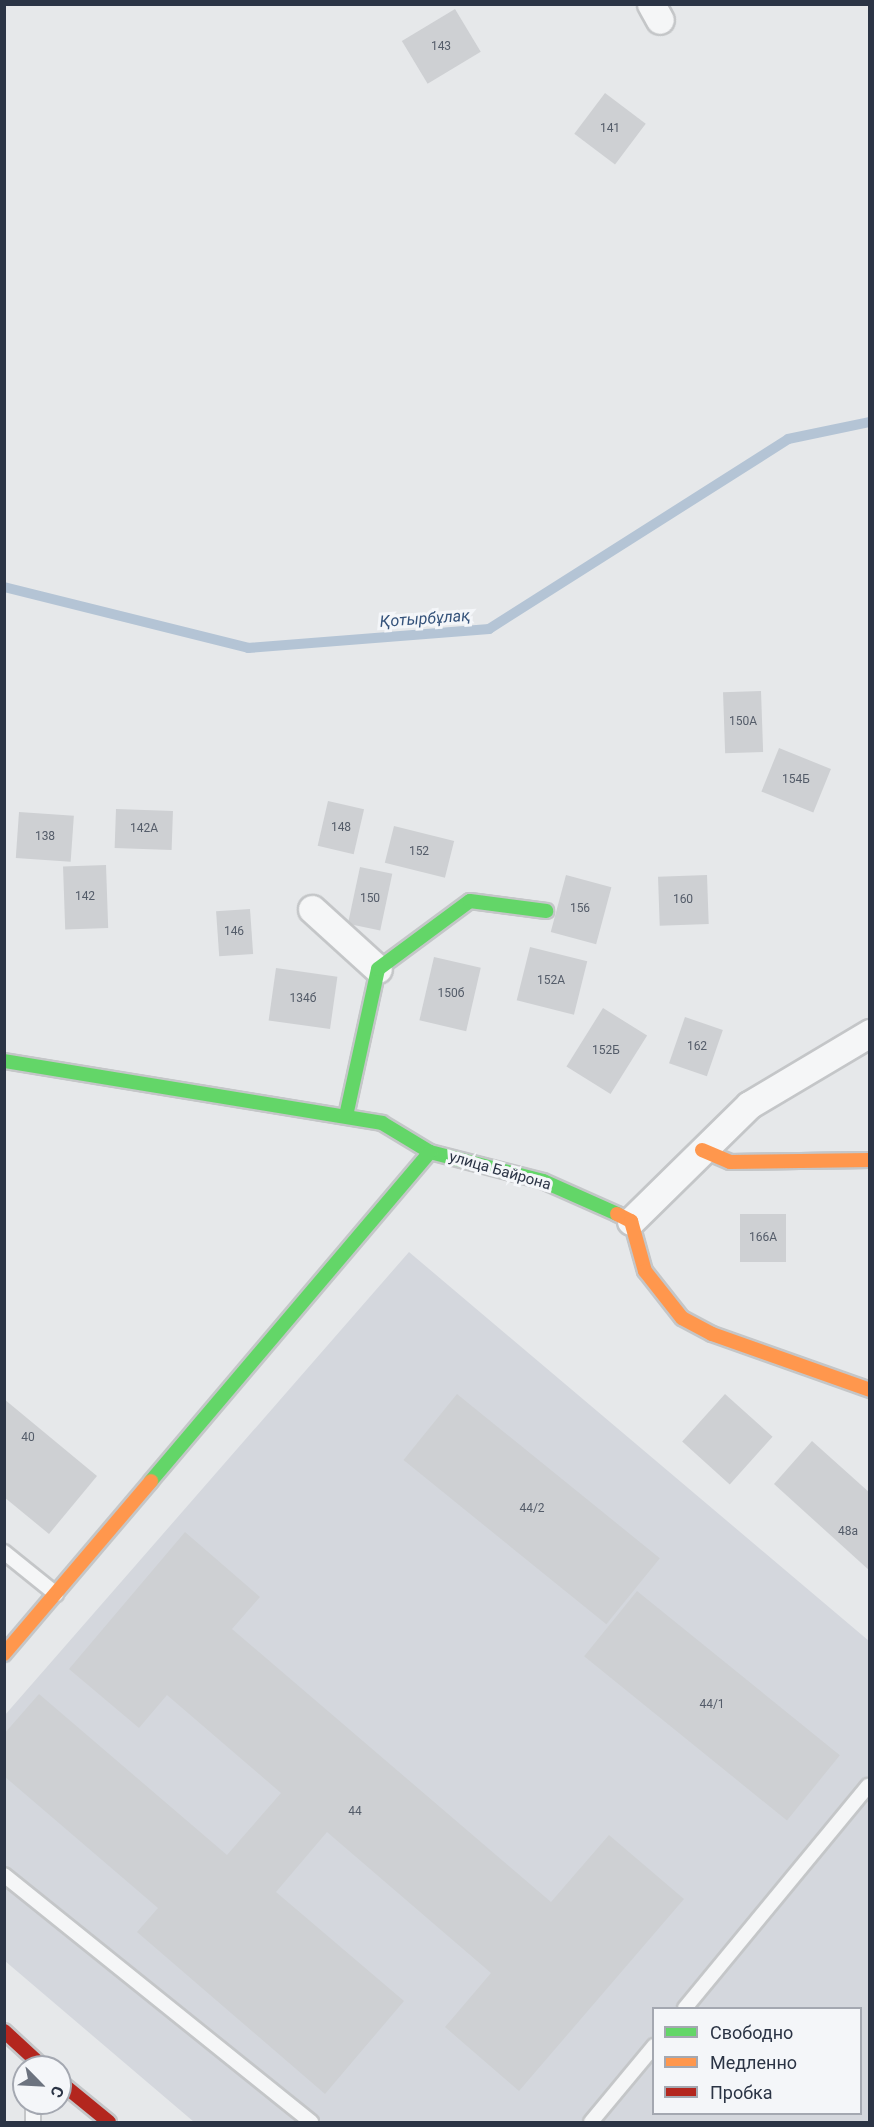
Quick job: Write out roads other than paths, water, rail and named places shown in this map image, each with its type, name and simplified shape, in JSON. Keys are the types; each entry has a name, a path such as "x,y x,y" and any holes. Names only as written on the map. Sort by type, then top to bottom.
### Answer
{"street":[{"path":"346,1116 378,969 470,901 546,911"},
{"path":"312,909 378,969"},
{"path":"870,1033 749,1105 631,1221 645,1270 682,1318 712,1334 870,1390"},
{"name":"улица Байрона","path":"4,1061 346,1116 382,1124 430,1152 543,1181 631,1221"},
{"path":"702,1150 730,1162 870,1160"},
{"path":"4,1654 430,1152"},
{"path":"4,2031 27,2055"},
{"path":"72,2092 109,2122"}],"lane":[{"path":"4,1552 56,1594"},
{"path":"686,2007 868,1786"},
{"path":"4,1875 311,2122"},
{"path":"591,2122 652,2048"}],"waterway":[{"name":"Қотырбұлақ","path":"4,587 248,648 489,629 788,439 870,422"}]}
